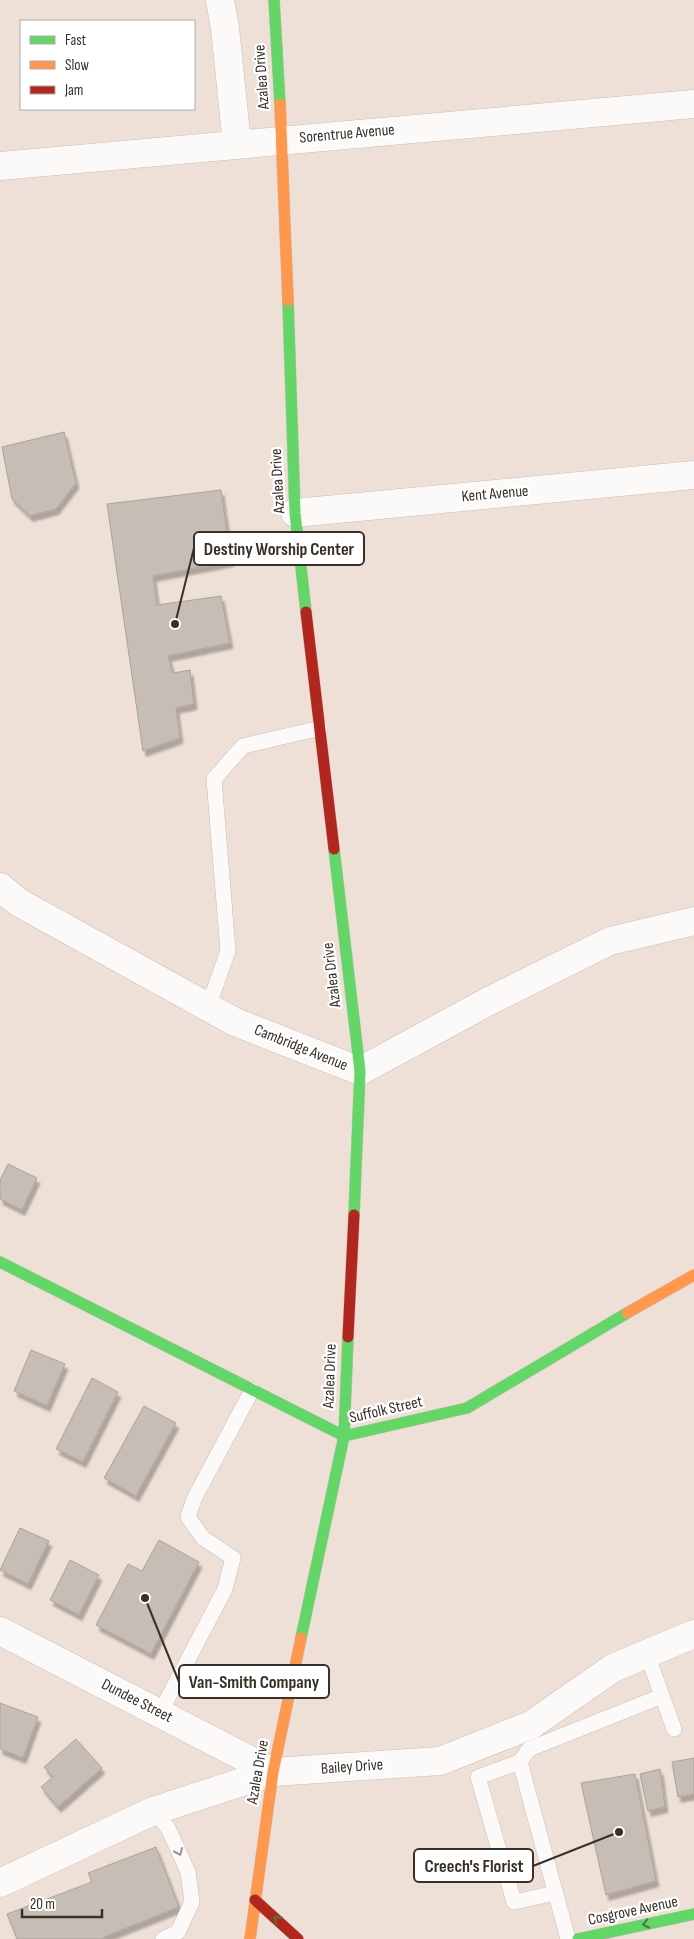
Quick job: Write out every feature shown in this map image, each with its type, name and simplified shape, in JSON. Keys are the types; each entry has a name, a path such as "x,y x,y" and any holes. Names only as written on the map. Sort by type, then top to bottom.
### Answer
{"street":[{"path":"220,0 225,28 237,144"},
{"name":"Azalea Drive","path":"250,1939 273,1772 344,1436 360,1071 295,512 282,140 274,0"},
{"name":"Sorentrue Avenue","path":"0,166 694,104"},
{"name":"Kent Avenue","path":"295,512 694,475"},
{"name":"Cambridge Avenue","path":"0,886 18,902 235,1022 360,1071 490,1001 610,941 694,921"},
{"name":"Suffolk Street","path":"0,1262 344,1436 467,1408 593,1332 694,1275"},
{"name":"Dundee Street","path":"0,1631 273,1772"},
{"name":"Bailey Drive","path":"0,1883 154,1811 273,1772 440,1761 531,1725 613,1668 694,1634"},
{"path":"255,1900 298,1939"},
{"name":"Cosgrove Avenue","path":"578,1939 694,1914"}],"lane":[{"path":"208,1007 228,951 214,779 243,746 320,728"},
{"path":"160,1713 225,1589 233,1558 203,1538 188,1517 194,1499 252,1390"},
{"path":"647,1654 674,1729"},
{"path":"478,1777 520,1762 529,1749 662,1696"},
{"path":"465,1751 478,1777 514,1902 555,1893"},
{"path":"520,1762 568,1939"},
{"path":"154,1811 168,1828 188,1872 192,1902 178,1932 163,1939"}],"building":[{"path":"64,432 76,483 56,509 30,516 12,499 2,447"},
{"path":"221,490 231,561 153,576 157,605 221,596 230,643 168,656 173,673 190,670 194,704 176,708 180,738 143,751 107,504"},
{"path":"8,1164 37,1178 22,1210 0,1199 0,1180"},
{"path":"31,1350 65,1364 47,1406 14,1391"},
{"path":"92,1378 118,1392 83,1462 56,1449"},
{"path":"144,1406 176,1423 136,1496 104,1478"},
{"path":"20,1528 49,1541 28,1584 0,1570"},
{"path":"159,1540 199,1562 151,1654 96,1625 128,1564 142,1571"},
{"path":"70,1560 99,1575 79,1615 50,1600"},
{"path":"0,1703 38,1717 23,1758 0,1749"},
{"path":"76,1739 102,1768 58,1807 41,1787 53,1777 44,1767"},
{"path":"694,1758 694,1794 678,1797 672,1762"},
{"path":"660,1769 665,1807 648,1811 640,1774"},
{"path":"635,1774 656,1881 606,1895 581,1783"},
{"path":"156,1847 179,1907 104,1937 104,1939 17,1939 7,1914 92,1882 88,1873"}],"traffic: fast":[{"path":"274,0 280,104"},
{"path":"288,301 295,513 306,612"},
{"path":"334,849 360,1071 354,1215"},
{"path":"0,1262 344,1436 467,1408 627,1313"},
{"path":"301,1638 344,1436 348,1337"},
{"path":"578,1939 694,1914"}],"traffic: slow":[{"path":"280,104 288,301"},
{"path":"627,1313 694,1275"},
{"path":"250,1939 273,1772 301,1638"}],"traffic: jam":[{"path":"306,612 334,849"},
{"path":"348,1337 354,1215"},
{"path":"255,1900 298,1939"}],"place":[{"name":"Destiny Worship Center","path":"175,624"},
{"name":"Van-Smith Company","path":"145,1598"},
{"name":"Creech's Florist","path":"619,1832"}]}
